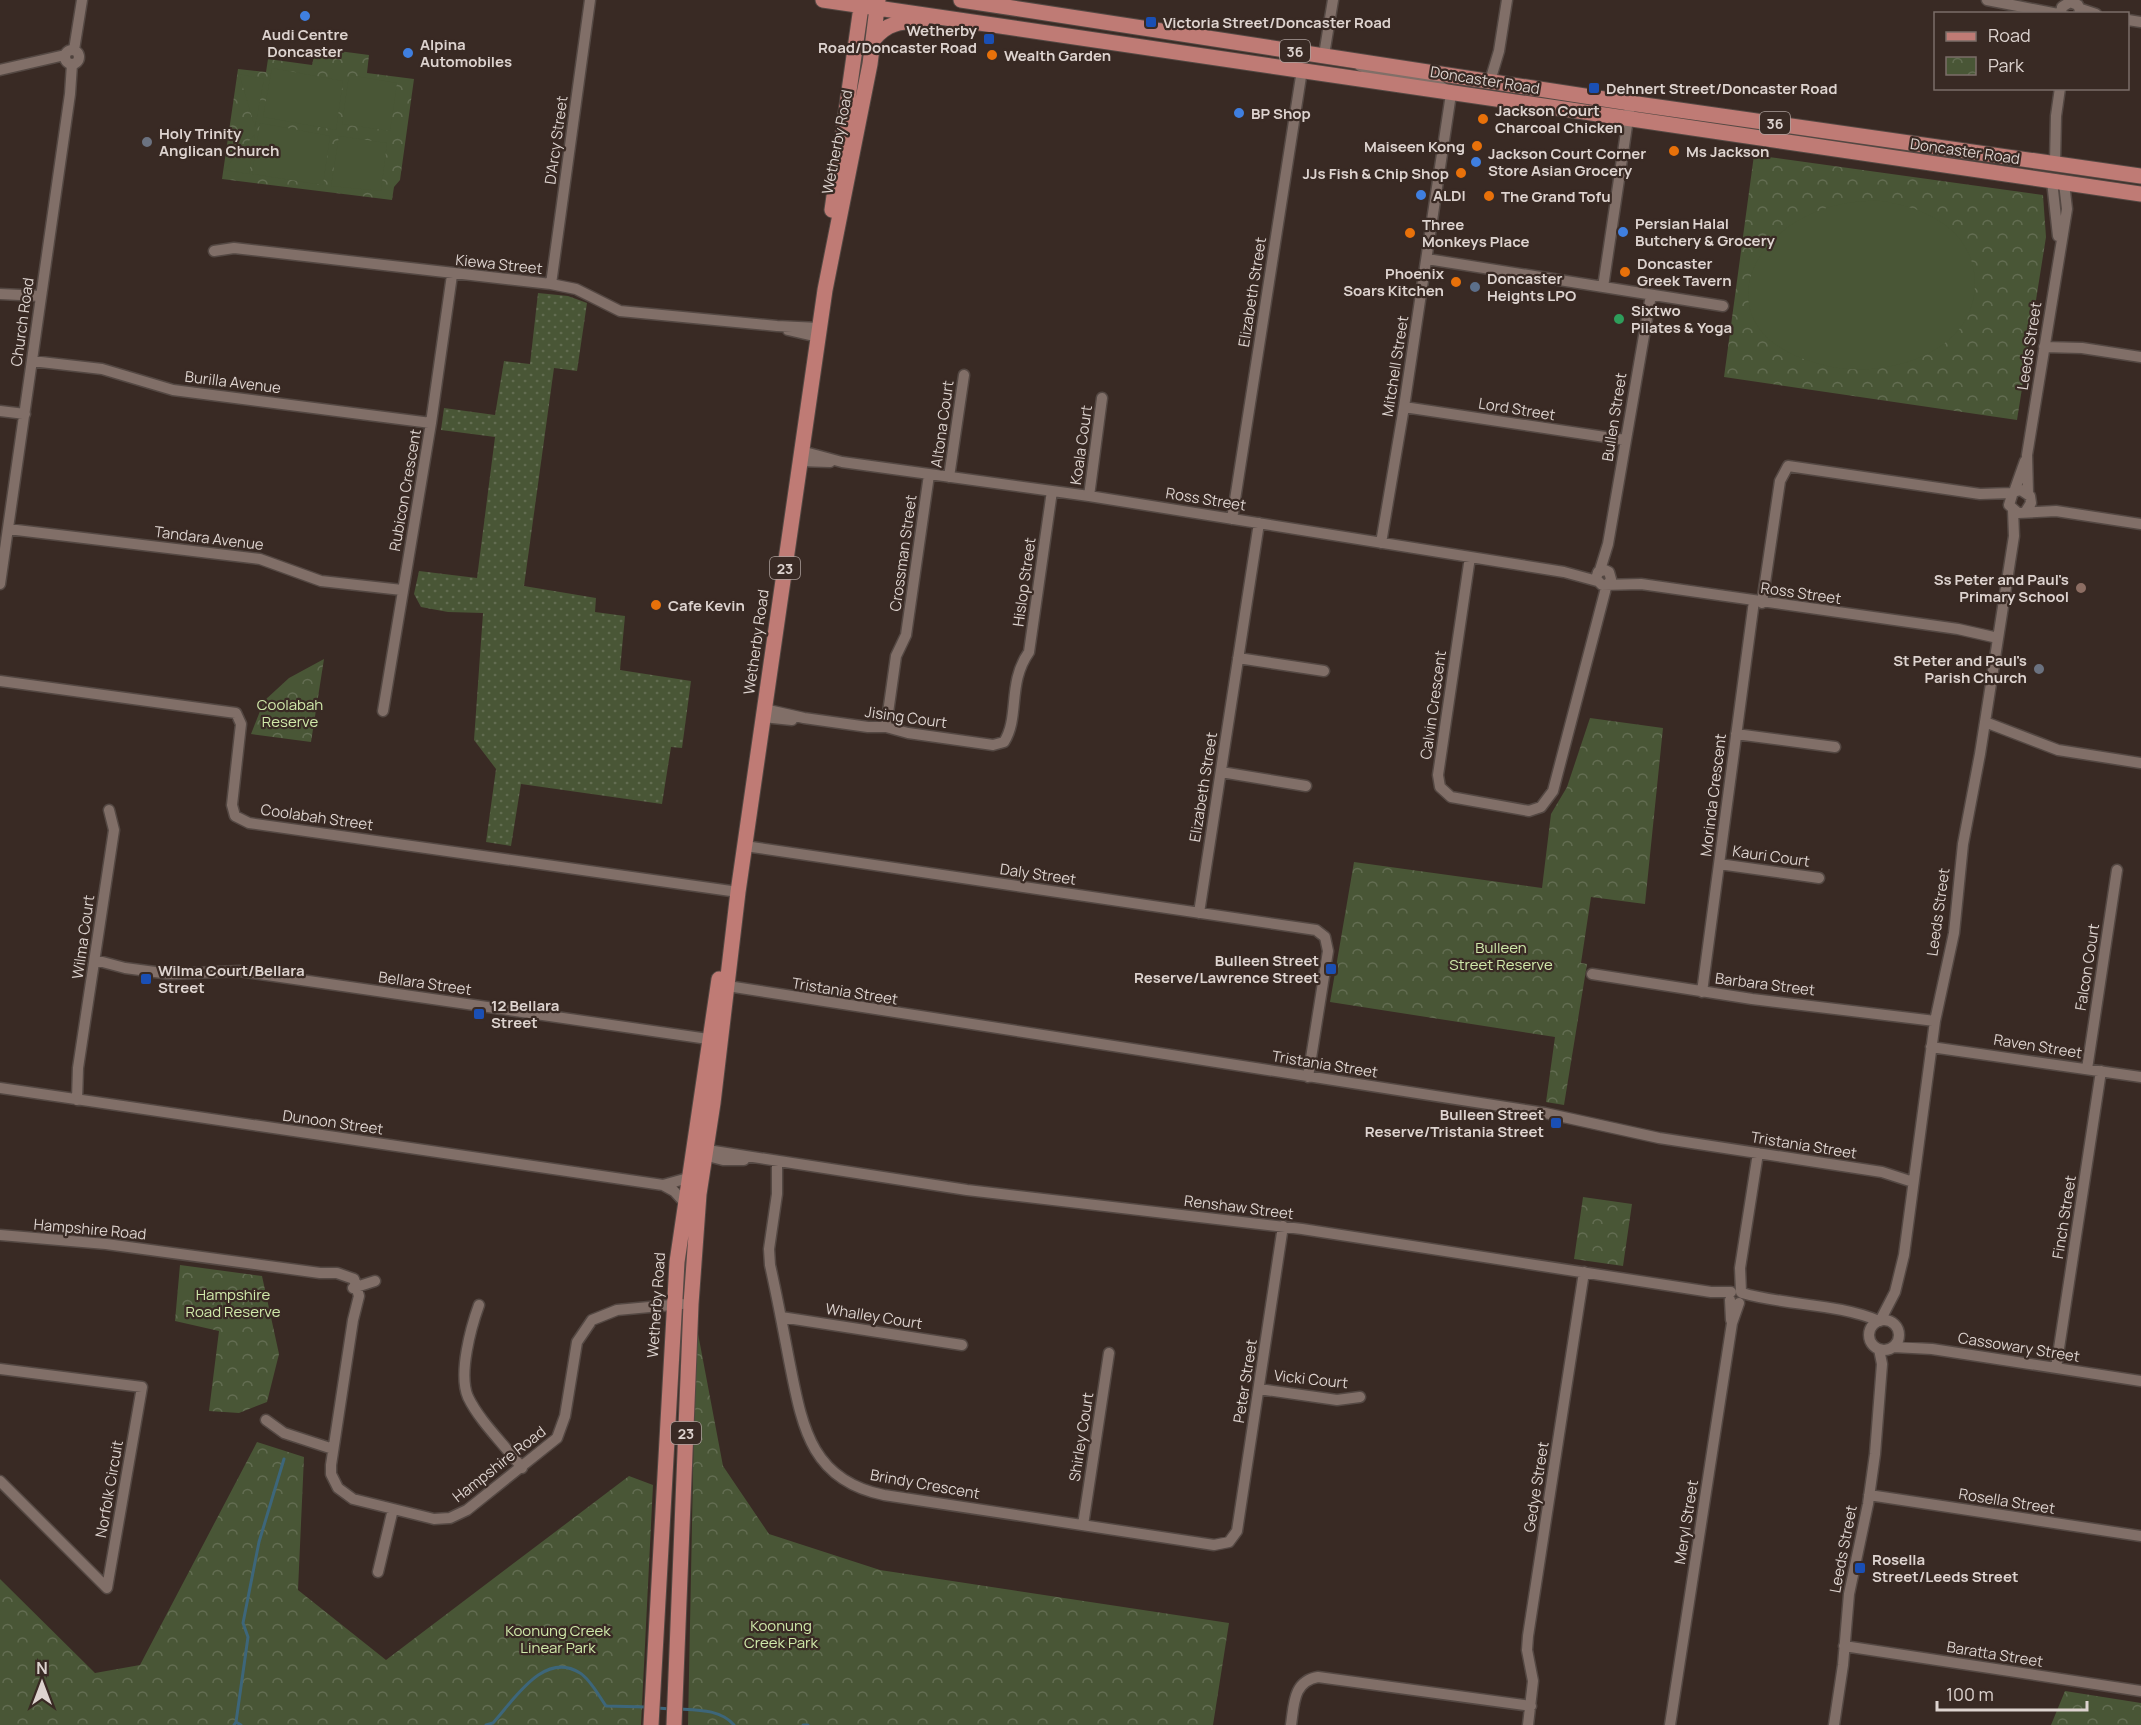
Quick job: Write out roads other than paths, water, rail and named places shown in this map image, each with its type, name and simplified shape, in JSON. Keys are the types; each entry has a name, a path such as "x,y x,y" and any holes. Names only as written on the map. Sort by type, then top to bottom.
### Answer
{"main road":[{"name":"Doncaster Road","path":"823,0 878,3 951,19 1049,34 2141,194"},
{"name":"Doncaster Road","path":"961,0 1630,103 2141,176"},
{"name":"Wetherby Road","path":"825,290 831,216 861,2"},
{"name":"Wetherby Road","path":"674,1725 691,1304 702,1152 715,1040 725,987 825,290 874,39 878,3"},
{"path":"980,3 988,11 997,14 1048,23 1049,34"},
{"path":"874,39 889,26 901,22 951,19"},
{"path":"1120,25 1119,32 1125,37 1177,44 1212,57"},
{"path":"2055,162 2058,182"},
{"name":"Wetherby Road","path":"651,1725 673,1305 688,1178 702,1152"}],"street":[{"path":"0,70 69,52 82,0"},
{"name":"D'Arcy Street","path":"551,284 590,0"},
{"path":"1324,55 1333,0"},
{"path":"1467,96 1493,81 1499,71 1499,51 1507,0"},
{"path":"1987,0 2030,6 2071,7 2089,12"},
{"name":"Church Road","path":"0,584 70,94 72,64 67,62 69,52"},
{"path":"1343,59 1373,72 1432,81 1451,94"},
{"name":"Elizabeth Street","path":"1232,519 1302,70"},
{"path":"2055,162 2056,116 2060,90"},
{"name":"Mitchell Street","path":"1381,543 1451,94"},
{"path":"1604,287 1630,103"},
{"name":"Leeds Street","path":"1894,1324 1895,1292 1906,1246 1931,1047 1954,933 1963,844 1985,722 2014,536 2016,504 2027,455 2060,242 2058,182"},
{"name":"Kiewa Street","path":"214,251 234,248 551,284 576,289 620,311 819,332"},
{"path":"1426,259 1723,306"},
{"name":"Rubicon Crescent","path":"383,711 431,423 452,274"},
{"path":"0,294 41,296"},
{"name":"Bullen Street","path":"1541,807 1553,790 1597,615 1651,295"},
{"path":"2045,342 2141,357"},
{"name":"Burilla Avenue","path":"32,360 102,369 173,390 431,423"},
{"name":"Altona Court","path":"949,477 964,375"},
{"name":"Koala Court","path":"1089,496 1102,398"},
{"name":"Lord Street","path":"1404,407 1625,440"},
{"path":"0,411 25,414"},
{"name":"Leeds Street","path":"2027,455 2030,496"},
{"name":"Ross Street","path":"801,456 1089,496 1758,602 1999,635"},
{"name":"Morinda Crescent","path":"1702,992 1736,734 1780,481 1788,466 1980,494 2016,504"},
{"name":"Crossman Street","path":"886,727 896,656 906,636 929,475"},
{"path":"2016,504 2021,490 2056,511"},
{"name":"Hislop Street","path":"1004,742 1009,730 1017,673 1029,652 1052,491"},
{"path":"2016,504 2030,496"},
{"path":"2016,504 2141,524"},
{"name":"Elizabeth Street","path":"1199,913 1259,523"},
{"name":"Tandara Avenue","path":"8,529 260,559 321,581 402,590"},
{"name":"Calvin Crescent","path":"1470,557 1438,775 1440,787 1451,797 1529,811 1541,807"},
{"path":"1238,658 1324,671"},
{"name":"Coolabah Street","path":"0,681 236,713 242,724 232,805 235,816 249,824 738,892"},
{"name":"Jising Court","path":"764,713 868,727 886,727 908,733 993,745 1004,742"},
{"path":"1985,722 2058,750 2141,763"},
{"path":"1736,734 1835,747"},
{"path":"1221,772 1306,786"},
{"name":"Wilma Court","path":"74,1099 114,830 109,810"},
{"name":"Daly Street","path":"745,846 1310,928 1325,937 1328,951 1308,1077"},
{"name":"Kauri Court","path":"1719,864 1819,878"},
{"name":"Falcon Court","path":"2087,1069 2117,870"},
{"name":"Bellara Street","path":"94,964 179,974 238,971 715,1040"},
{"name":"Barbara Street","path":"1592,974 1702,992 1935,1021"},
{"name":"Tristania Street","path":"725,987 1545,1113 1637,1134 1913,1177"},
{"name":"Raven Street","path":"1931,1047 2141,1077"},
{"name":"Finch Street","path":"2056,1368 2101,1071"},
{"name":"Dunoon Street","path":"0,1088 663,1185 688,1178"},
{"name":"Renshaw Street","path":"702,1152 986,1193 1283,1226 1769,1301 1856,1312 1880,1321"},
{"path":"1736,1296 1758,1153"},
{"name":"Brindy Crescent","path":"781,1163 769,1256 802,1421 816,1452 840,1478 857,1487 884,1495 1214,1545 1224,1544 1232,1539"},
{"path":"663,1185 676,1193 684,1202"},
{"name":"Peter Street","path":"1232,1539 1238,1526 1283,1226"},
{"name":"Hampshire Road","path":"0,1235 106,1244 320,1273 346,1281 356,1288 331,1474 341,1491 353,1498 430,1518 455,1517 552,1444 561,1432 577,1342 585,1327 607,1312 691,1304"},
{"name":"Gedye Street","path":"1528,1725 1533,1681 1528,1636 1584,1272"},
{"path":"356,1288 375,1281"},
{"name":"Leeds Street","path":"1880,1321 1895,1292"},
{"name":"Meryl Street","path":"1670,1725 1736,1296"},
{"path":"479,1305 466,1364 465,1389 473,1405 522,1468"},
{"name":"Renshaw Street","path":"1846,1312 1870,1330"},
{"name":"Whalley Court","path":"781,1317 962,1345"},
{"path":"1899,1335 1892,1347 1879,1348 1870,1339 1870,1330 1880,1321 1894,1324 1899,1335 1910,1343 1932,1349"},
{"name":"Leeds Street","path":"1881,1379 1892,1347"},
{"name":"Cassowary Street","path":"1892,1347 1932,1349 2141,1381"},
{"name":"Leeds Street","path":"1834,1725 1845,1646 1849,1594 1869,1495 1881,1379 1882,1364 1879,1348"},
{"name":"Shirley Court","path":"1083,1525 1109,1353"},
{"name":"Norfolk Circuit","path":"0,1369 142,1388 107,1588 0,1481"},
{"name":"Vicki Court","path":"1259,1389 1337,1400 1360,1397"},
{"path":"266,1420 284,1433 333,1449"},
{"name":"Rosella Street","path":"1869,1495 2141,1536"},
{"path":"378,1572 393,1509"},
{"name":"Baratta Street","path":"1845,1646 2141,1691"},
{"path":"1291,1725 1299,1686 1318,1677 1531,1706"}],"waterway":[{"path":"236,1722 248,1637 243,1623 259,1542 284,1459"},
{"path":"486,1725 493,1723 531,1681 554,1668 567,1668 580,1673 591,1683 606,1706 647,1707"},
{"path":"657,1708 671,1709"},
{"path":"680,1709 723,1716 734,1725"},
{"path":"234,1725 236,1722 241,1725"},
{"path":"803,1725 808,1725"}],"place":[{"name":"Audi Centre Doncaster","path":"305,16"},
{"name":"Victoria Street/Doncaster Road","path":"1151,22"},
{"name":"Wetherby Road/Doncaster Road","path":"989,39"},
{"name":"Alpina Automobiles","path":"408,53"},
{"name":"Wealth Garden","path":"992,55"},
{"name":"Dehnert Street/Doncaster Road","path":"1594,88"},
{"name":"BP Shop","path":"1239,113"},
{"name":"Jackson Court Charcoal Chicken","path":"1483,119"},
{"name":"Holy Trinity Anglican Church","path":"147,142"},
{"name":"Maiseen Kong","path":"1477,146"},
{"name":"Ms Jackson","path":"1674,151"},
{"name":"Jackson Court Corner Store Asian Grocery","path":"1476,162"},
{"name":"JJs Fish & Chip Shop","path":"1461,173"},
{"name":"ALDI","path":"1421,195"},
{"name":"The Grand Tofu","path":"1489,196"},
{"name":"Persian Halal Butchery & Grocery","path":"1623,232"},
{"name":"Three Monkeys Place","path":"1410,233"},
{"name":"Doncaster Greek Tavern","path":"1625,272"},
{"name":"Phoenix Soars Kitchen","path":"1456,282"},
{"name":"Doncaster Heights LPO","path":"1475,287"},
{"name":"Sixtwo Pilates & Yoga","path":"1619,319"},
{"name":"Ss Peter and Paul's Primary School","path":"2081,588"},
{"name":"Cafe Kevin","path":"656,605"},
{"name":"St Peter and Paul's Parish Church","path":"2039,669"},
{"name":"Bulleen Street Reserve/Lawrence Street","path":"1331,969"},
{"name":"Wilma Court/Bellara Street","path":"146,979"},
{"name":"12 Bellara Street","path":"479,1014"},
{"name":"Bulleen Street Reserve/Tristania Street","path":"1556,1123"},
{"name":"Rosella Street/Leeds Street","path":"1860,1568"}],"park label":[{"name":"Coolabah Reserve","path":"290,712"},
{"name":"Bulleen Street Reserve","path":"1501,956"},
{"name":"Hampshire Road Reserve","path":"233,1302"},
{"name":"Koonung Creek Park","path":"781,1634"},
{"name":"Koonung Creek Linear Park","path":"558,1638"}]}
